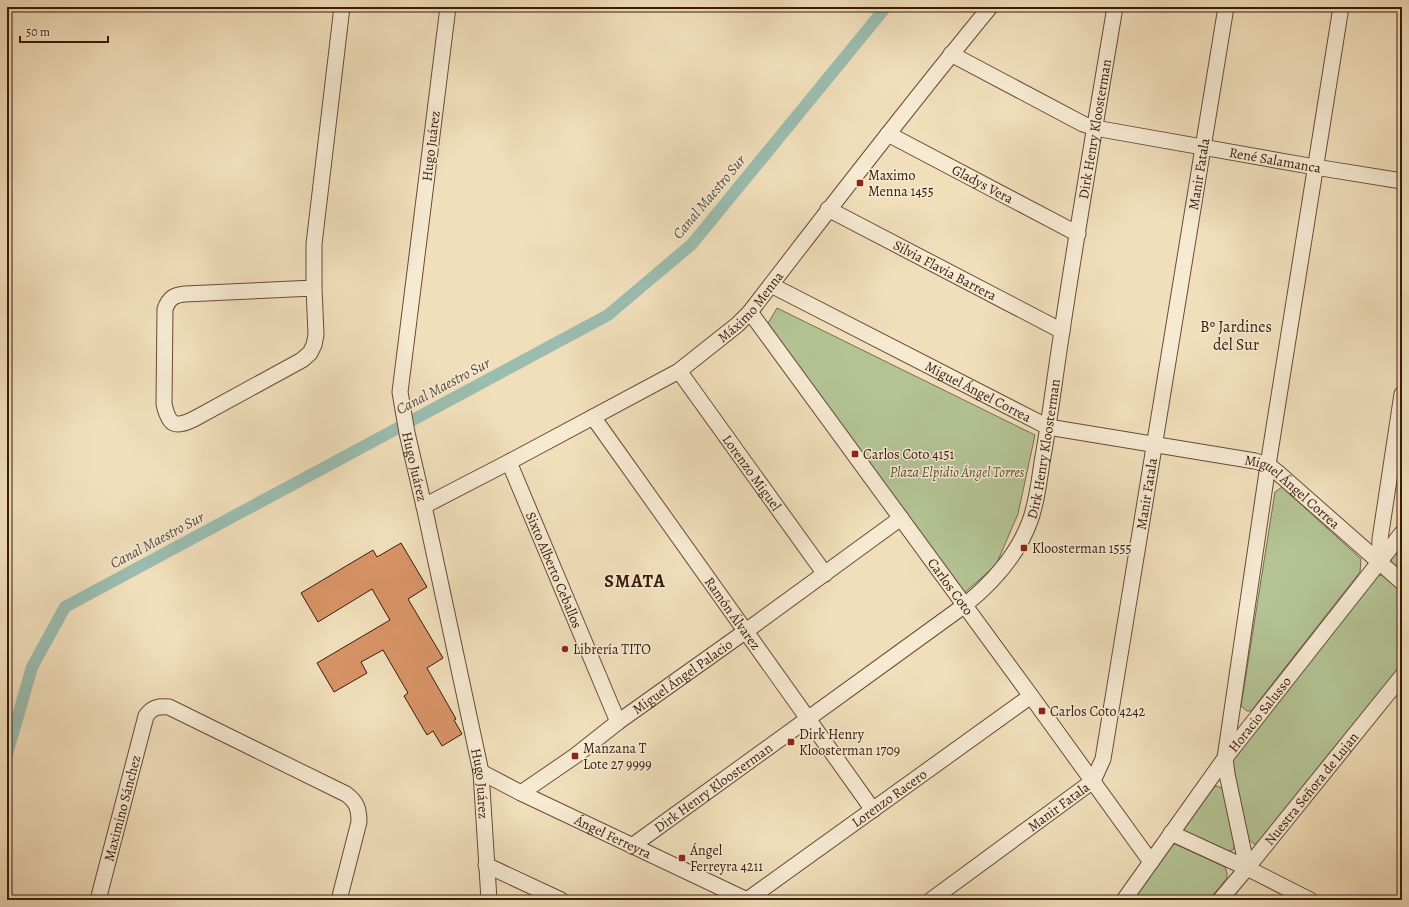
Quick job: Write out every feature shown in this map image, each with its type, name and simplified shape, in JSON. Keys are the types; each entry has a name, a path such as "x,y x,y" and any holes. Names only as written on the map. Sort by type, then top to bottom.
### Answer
{"street":[{"path":"314,288 185,294 177,295 171,299 165,309 164,404 166,414 171,421 176,424 182,424 194,419 302,360 310,353 314,345 316,335 314,244 342,7"},
{"name":"Hugo Juárez","path":"448,7 400,392 407,433 481,772 489,900"},
{"name":"Máximo Menna","path":"424,506 510,462 679,371 737,325 750,312 828,210 990,7"},
{"name":"Dirk Henry Kloosterman","path":"632,846 965,605 987,586 1010,559 1030,522 1035,502 1115,7"},
{"name":"Manir Fatala","path":"931,900 1093,781 1103,759 1156,444 1226,7"},
{"path":"1247,868 1225,758 1314,167 1341,7"},
{"name":"René Salamanca","path":"951,54 1083,124 1095,128 1402,181"},
{"name":"Gladys Vera","path":"888,134 1078,234"},
{"name":"Silvia Flavia Barrera","path":"828,210 1062,331"},
{"name":"Miguel Ángel Correa","path":"771,285 1048,427 1255,461 1268,465 1402,582"},
{"name":"Carlos Coto","path":"750,312 1152,862"},
{"name":"Lorenzo Miguel","path":"679,371 825,574"},
{"path":"1379,562 1380,539 1402,394"},
{"name":"Ramón Álvarez","path":"593,417 873,810"},
{"name":"Sixto Alberto Ceballos","path":"510,462 618,722"},
{"name":"Miguel Ángel Palacio","path":"521,793 575,756 618,722 901,518"},
{"name":"Horacio Salusso","path":"1124,900 1225,758 1402,533"},
{"name":"Nuestra Señora de Lujan","path":"1220,900 1402,676"},
{"name":"Lorenzo Racero","path":"747,900 1032,696"},
{"name":"Maximino Sánchez","path":"98,900 146,716 150,710 169,707 352,799 359,811 359,822 339,900"},
{"name":"Ángel Ferreyra","path":"481,772 521,793 747,900"},
{"path":"1171,833 1247,868 1310,900"},
{"path":"486,865 561,900"}],"green space":[{"name":"Plaza Elpidio Ángel Torres","path":"777,308 1035,435 1018,514 996,565 962,595 767,325"},
{"path":"1282,487 1361,559 1360,572 1251,711 1247,711 1241,706 1275,492"},
{"path":"1402,493 1402,523 1398,529"},
{"path":"1402,540 1402,573 1391,562 1391,555"},
{"path":"1381,575 1386,576 1402,590 1402,667 1263,842 1254,844 1248,839 1231,765 1232,758 1374,577"},
{"path":"1217,786 1224,789 1236,842 1233,850 1225,853 1185,835 1182,830 1210,788"},
{"path":"1170,844 1175,844 1225,867 1227,878 1209,900 1129,900"}],"building":[{"path":"401,543 427,587 408,599 443,658 427,668 456,719 454,720 462,734 442,746 433,731 427,735 404,696 408,693 383,650 361,662 367,673 334,692 317,663 390,620 372,589 318,622 301,593 373,550 377,557"}],"waterway":[{"name":"Canal Maestro Sur","path":"7,754 32,667 65,607 608,315 692,244 886,7"}],"place":[{"name":"Maximo Menna 1455","path":"860,183"},
{"name":"Carlos Coto 4151","path":"855,454"},
{"name":"Kloosterman 1555","path":"1024,548"},
{"name":"Librería TITO","path":"565,649"},
{"name":"Carlos Coto 4242","path":"1042,711"},
{"name":"Dirk Henry Kloosterman 1709","path":"791,742"},
{"name":"Manzana T Lote 27 9999","path":"575,756"},
{"name":"Ángel Ferreyra 4211","path":"682,858"}],"district":[{"name":"Bº Jardines del Sur","path":"1236,336"},
{"name":"SMATA","path":"635,581"}]}
